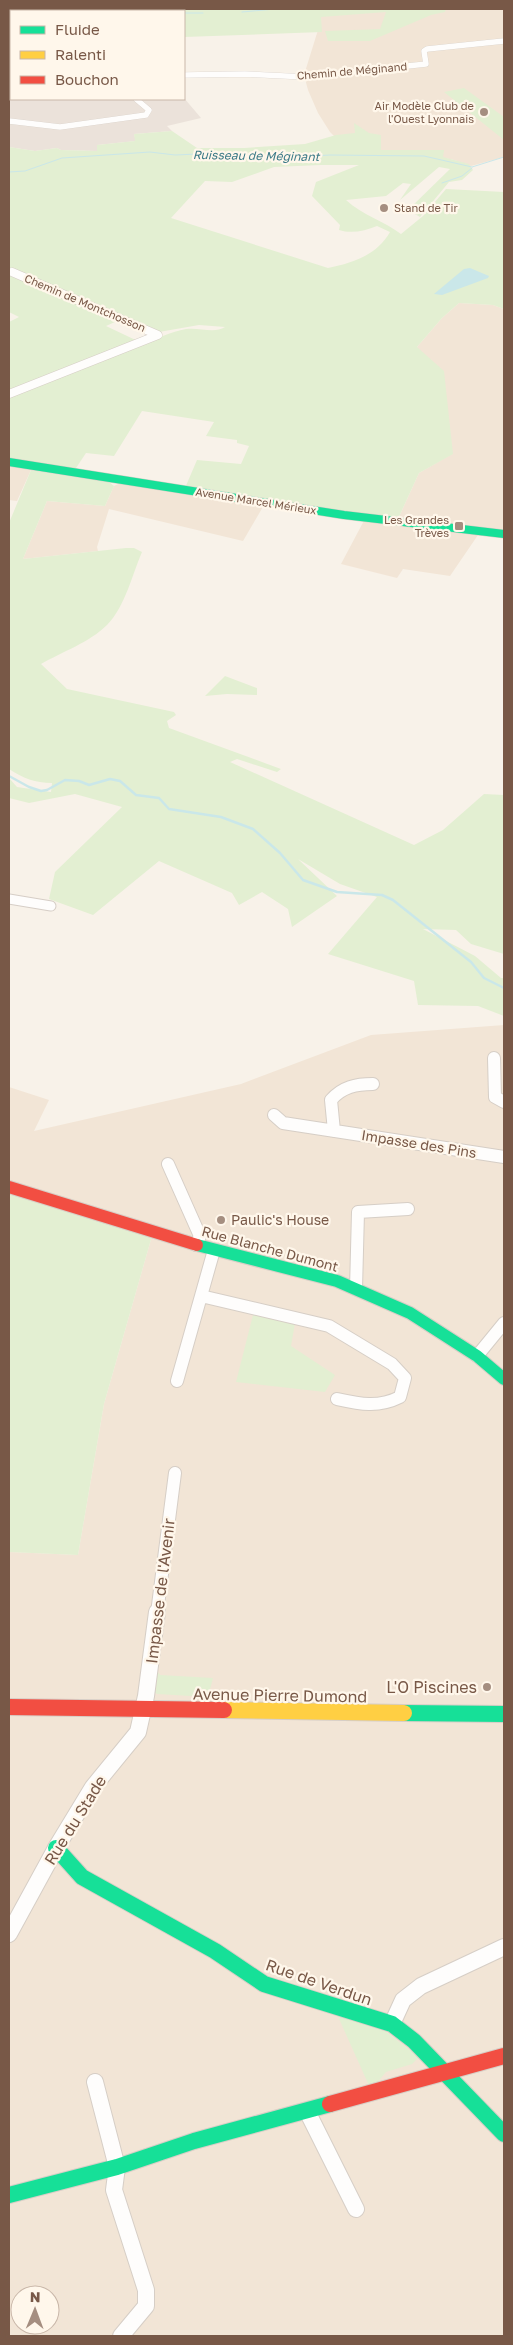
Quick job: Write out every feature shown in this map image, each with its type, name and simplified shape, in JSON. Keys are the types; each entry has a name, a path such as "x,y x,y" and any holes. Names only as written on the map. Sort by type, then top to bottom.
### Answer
{"street":[{"name":"Chemin de Méginand","path":"185,75 306,76 420,66 426,64 424,51 427,49 504,41"},
{"path":"9,121 60,127 146,115 149,110 137,100"},
{"name":"Chemin de Montchosson","path":"9,394 124,350 158,334 12,272"},
{"name":"Avenue Marcel Mérieux","path":"9,462 344,515 504,534"},
{"path":"9,900 51,906"},
{"path":"494,1058 495,1097 504,1102"},
{"path":"334,1131 331,1100 337,1092 358,1084 373,1084"},
{"name":"Impasse des Pins","path":"274,1115 283,1123 504,1157"},
{"path":"168,1164 200,1236 196,1245"},
{"name":"Rue Blanche Dumont","path":"9,1187 196,1245 337,1281 410,1314 477,1356 504,1379"},
{"path":"356,1289 358,1212 408,1209"},
{"path":"177,1381 214,1250"},
{"path":"201,1296 329,1326 392,1364 405,1378 400,1397 384,1406 366,1405 337,1399"},
{"path":"477,1356 504,1323"},
{"name":"Impasse de l'Avenir","path":"142,1709 146,1696 175,1473"},
{"name":"Avenue Pierre Dumond","path":"9,1707 504,1714"},
{"name":"Rue du Stade","path":"9,1934 56,1848 93,1787 138,1732 142,1709"},
{"name":"Rue de Verdun","path":"56,1848 82,1877 215,1951 264,1984 322,2004 392,2024 414,2041 445,2071 504,2134"},
{"path":"392,2024 403,2000 421,1986 504,1947"},
{"path":"9,2195 117,2167 194,2141 504,2056"},
{"path":"95,2082 117,2167 114,2190 146,2290 146,2306 121,2336"},
{"path":"306,2110 356,2209"}],"shaded area":[{"path":"313,9 504,9 504,157 471,166 430,155 352,154 330,132 318,113 308,90 304,75 318,30"},
{"path":"9,69 10,100 185,99 201,118 167,126 172,131 134,134 136,141 97,145 97,151 61,150 57,148 35,151 9,147"},
{"path":"459,303 493,305 504,309 504,538 478,535 450,576 403,569 397,578 341,564 367,515 398,519 419,473 452,454 417,347 442,318"},
{"path":"9,466 31,470 17,501 9,500"},
{"path":"123,482 264,505 243,541 109,509 97,547 98,551 23,559 47,501 105,506 114,486"},
{"path":"504,1025 504,2336 9,2336 9,1552 78,1555 104,1404 152,1236 9,1192 9,1087 49,1100 34,1131 241,1084 371,1035"}],"green space":[{"path":"164,9 174,10 44,10"},
{"path":"446,9 445,12 431,15 370,41 328,41 325,31 380,29 386,12 321,17 322,32 185,37 184,10"},
{"name":"Air Modèle Club de l'Ouest Lyonnais","path":"464,88 504,117 504,140 444,92"},
{"path":"354,123 369,133 381,135 381,150 444,150 443,157 469,164 473,170 462,180 449,182 420,217 408,210 450,169 439,167 400,200 411,184 403,183 386,196 346,200 359,210 401,234 423,216 446,189 504,192 504,309 493,305 459,303 442,318 417,347 444,371 453,454 419,473 398,519 185,488 197,460 241,464 249,446 237,443 237,440 206,436 214,422 142,411 114,456 86,453 74,471 9,459 9,322 19,317 9,312 9,147 35,151 57,148 61,150 97,151 97,145 135,141 134,134 172,131 197,148 244,148 305,144 336,135 355,133","holes":["359,165 316,182 312,196 340,225 339,230 348,232 358,231 377,226 390,232 378,247 364,257 346,264 328,268 171,218 205,181 232,182 274,167","126,317 159,332 199,325 225,327 216,330 186,329 170,333 144,344 106,326"]},
{"path":"31,470 109,482 114,486 105,506 47,501 23,559 126,548 134,548 142,552 119,609 107,625 84,642 41,664 67,689 174,712 176,715 167,721 169,728 281,769 277,772 237,759 230,762 414,845 443,830 484,794 504,795 504,954 471,944 456,930 423,929 475,956 501,978 504,978 504,1016 478,1006 418,1005 414,981 328,954 377,897 340,884 298,859 337,896 292,927 288,909 262,892 239,905 232,893 159,861 93,915 49,899 55,872 122,807 75,794 29,803 9,798 9,778 17,787 51,792 52,783 29,779 9,769 9,523"},
{"path":"225,676 257,688 257,695 227,694 205,696"},
{"path":"9,1192 152,1236 104,1404 78,1555 9,1552"},
{"path":"253,1315 295,1323 291,1346 335,1375 325,1392 236,1382"},
{"path":"157,1671 160,1675 213,1678 208,1697 157,1694 154,1692"},
{"path":"336,2012 381,2028 419,2057 412,2064 386,2072 371,2090"}],"water":[{"path":"470,268 489,276 442,295 434,294 464,269"}],"waterway":[{"path":"242,12 275,9"},
{"path":"185,13 203,13"},
{"name":"Ruisseau de Méginant","path":"9,172 25,171 62,158 150,152 175,155 220,153 257,159 330,155 424,156 472,167 504,157"},
{"path":"442,183 462,176 472,168"},
{"path":"9,776 41,791 47,790 65,780 79,781 89,785 110,779 120,781 136,795 159,798 169,809 221,817 253,829 280,853 303,880 337,892 382,895 393,900 471,962 484,978 504,988"}],"traffic: fast":[{"path":"9,462 344,515 504,534"},
{"path":"197,1245 337,1281 410,1313 477,1356 504,1379"},
{"path":"404,1713 504,1714"},
{"path":"56,1848 82,1877 215,1951 264,1984 392,2024 414,2041 504,2134"},
{"path":"9,2195 117,2167 194,2141 330,2104"}],"traffic: slow":[{"path":"224,1710 404,1713"}],"traffic: jam":[{"path":"9,1187 197,1245"},
{"path":"9,1707 224,1710"},
{"path":"330,2104 504,2056"}],"place":[{"name":"Air Modèle Club de l'Ouest Lyonnais","path":"484,112"},
{"name":"Stand de Tir","path":"384,208"},
{"name":"Les Grandes Trèves","path":"459,526"},
{"name":"Paulic's House","path":"221,1220"},
{"name":"L'O Piscines","path":"487,1687"}]}
